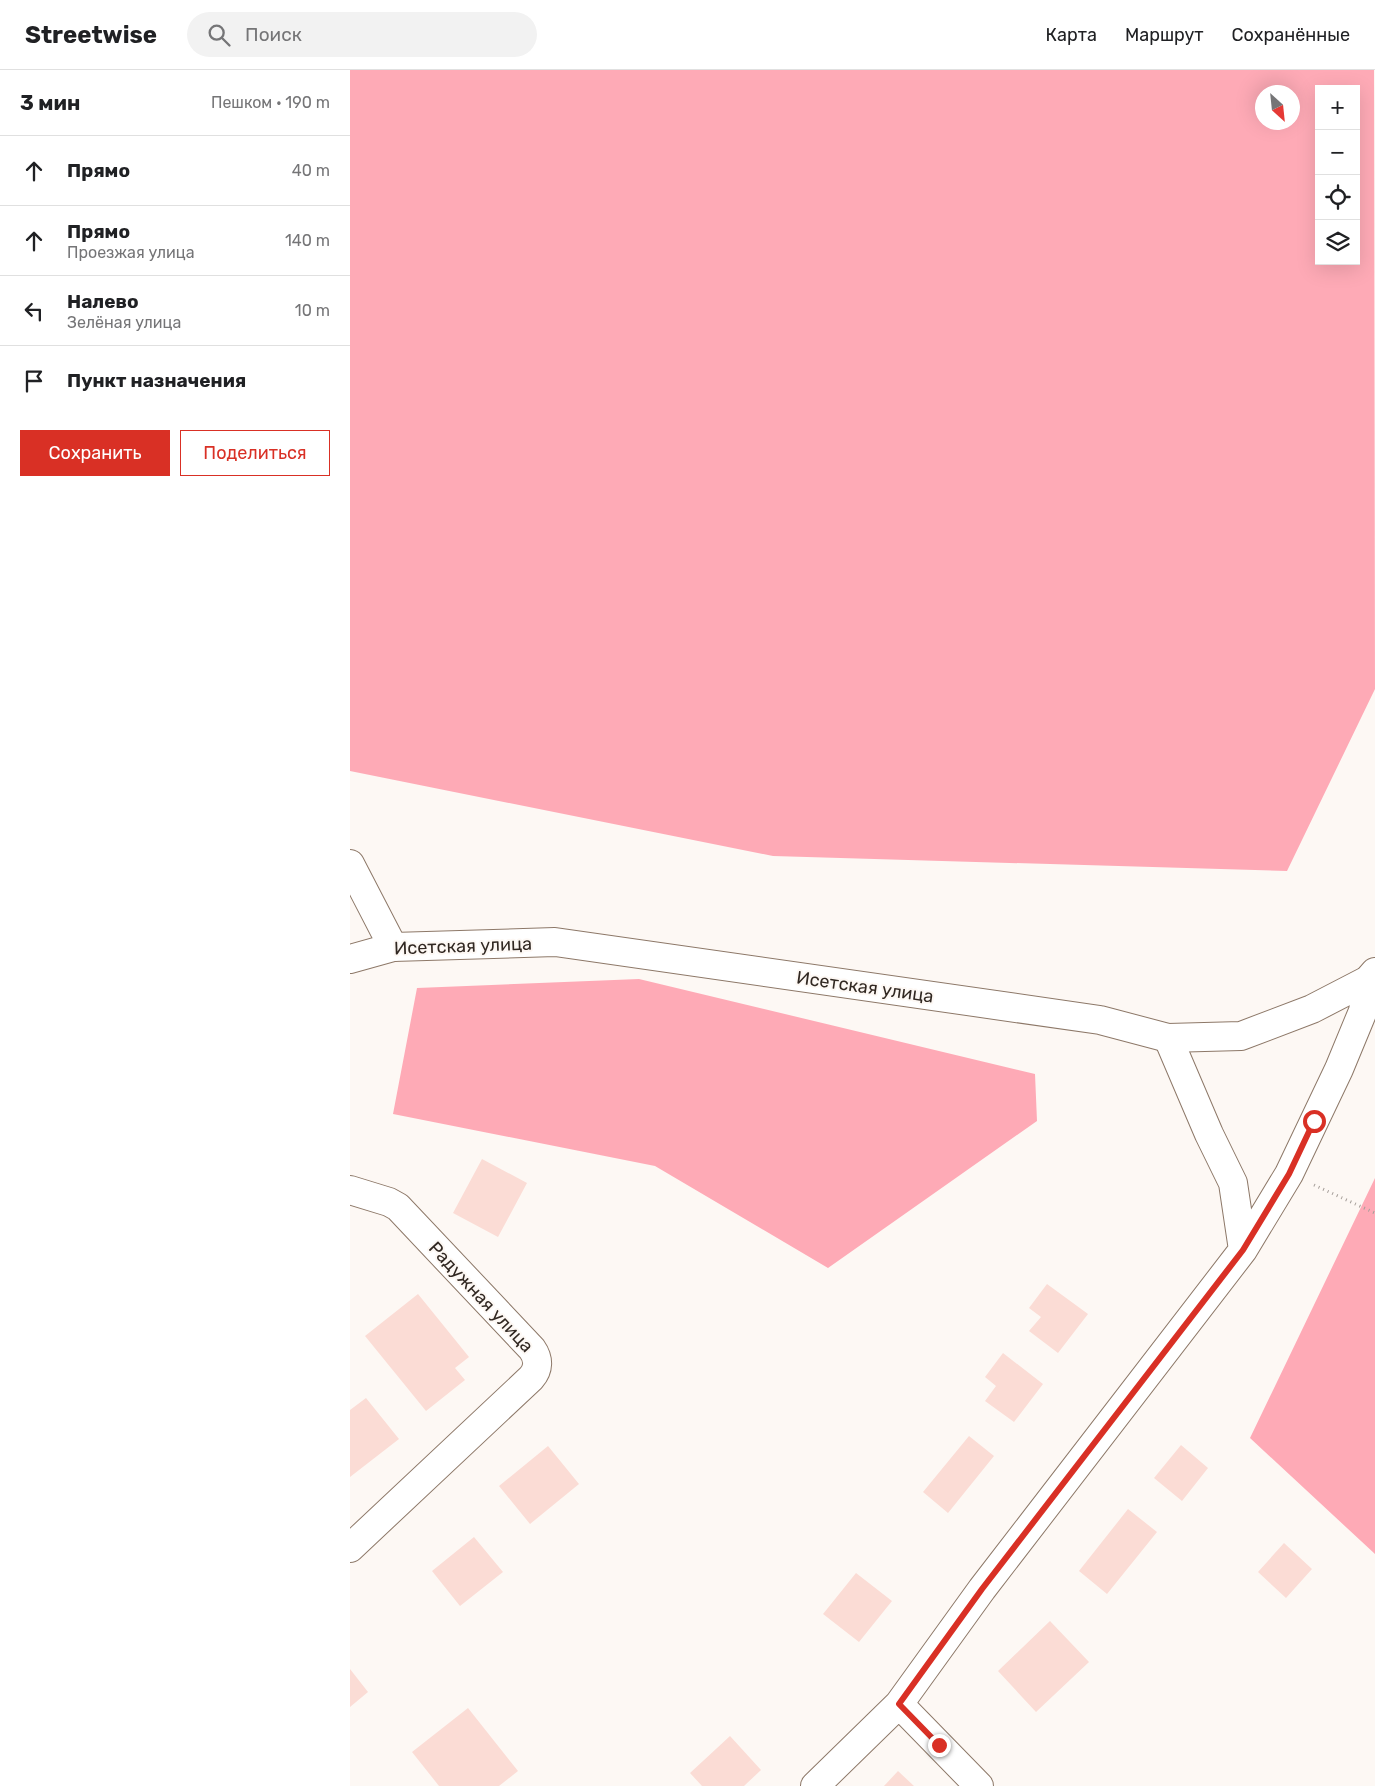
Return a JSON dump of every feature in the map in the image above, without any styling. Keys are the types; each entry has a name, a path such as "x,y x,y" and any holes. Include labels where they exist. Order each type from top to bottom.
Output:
{"street":[{"path":"350,864 393,947"},
{"name":"Исетская улица","path":"350,959 393,947 555,942 1100,1020 1168,1038 1241,1036 1312,1010 1372,976"},
{"path":"815,1786 899,1704 982,1589 1243,1250 1289,1174 1339,1069 1363,1011 1372,976"},
{"path":"1168,1038 1208,1134 1233,1183 1243,1250"},
{"name":"Радужная улица","path":"350,1190 389,1202 398,1207 532,1349 538,1361 535,1373 531,1378 350,1548"},
{"path":"899,1704 979,1786"}],"path":[{"path":"1289,1174 1375,1213"}],"shaded area":[{"path":"350,70 1374,70 1375,689 1287,871 773,856 350,771"},
{"path":"639,979 1035,1074 1037,1121 828,1268 655,1166 393,1114 417,988"},
{"path":"1375,1178 1375,1554 1250,1438"}],"building":[{"path":"482,1159 527,1183 498,1237 453,1213"},
{"path":"1047,1284 1088,1314 1058,1353 1029,1331 1041,1317 1029,1308"},
{"path":"418,1294 469,1357 455,1368 465,1380 426,1411 365,1336"},
{"path":"1003,1353 1043,1384 1014,1422 985,1401 996,1386 985,1377"},
{"path":"366,1398 399,1439 350,1477 350,1410"},
{"path":"969,1436 994,1456 948,1513 923,1492"},
{"path":"1181,1445 1208,1468 1182,1501 1154,1478"},
{"path":"548,1446 579,1484 530,1524 499,1486"},
{"path":"1128,1509 1157,1532 1107,1594 1079,1571"},
{"path":"474,1537 503,1572 460,1606 432,1571"},
{"path":"1284,1543 1312,1569 1286,1598 1258,1572"},
{"path":"856,1573 892,1601 859,1642 823,1614"},
{"path":"1050,1621 1089,1662 1036,1712 998,1671"},
{"path":"350,1669 368,1692 350,1707"},
{"path":"468,1708 518,1771 499,1786 439,1786 412,1752"},
{"path":"730,1736 761,1770 744,1786 702,1786 690,1773"},
{"path":"898,1771 914,1786 884,1786"}],"route":[{"path":"939,1745 899,1704 982,1589 1243,1250 1289,1174 1314,1121"}]}
